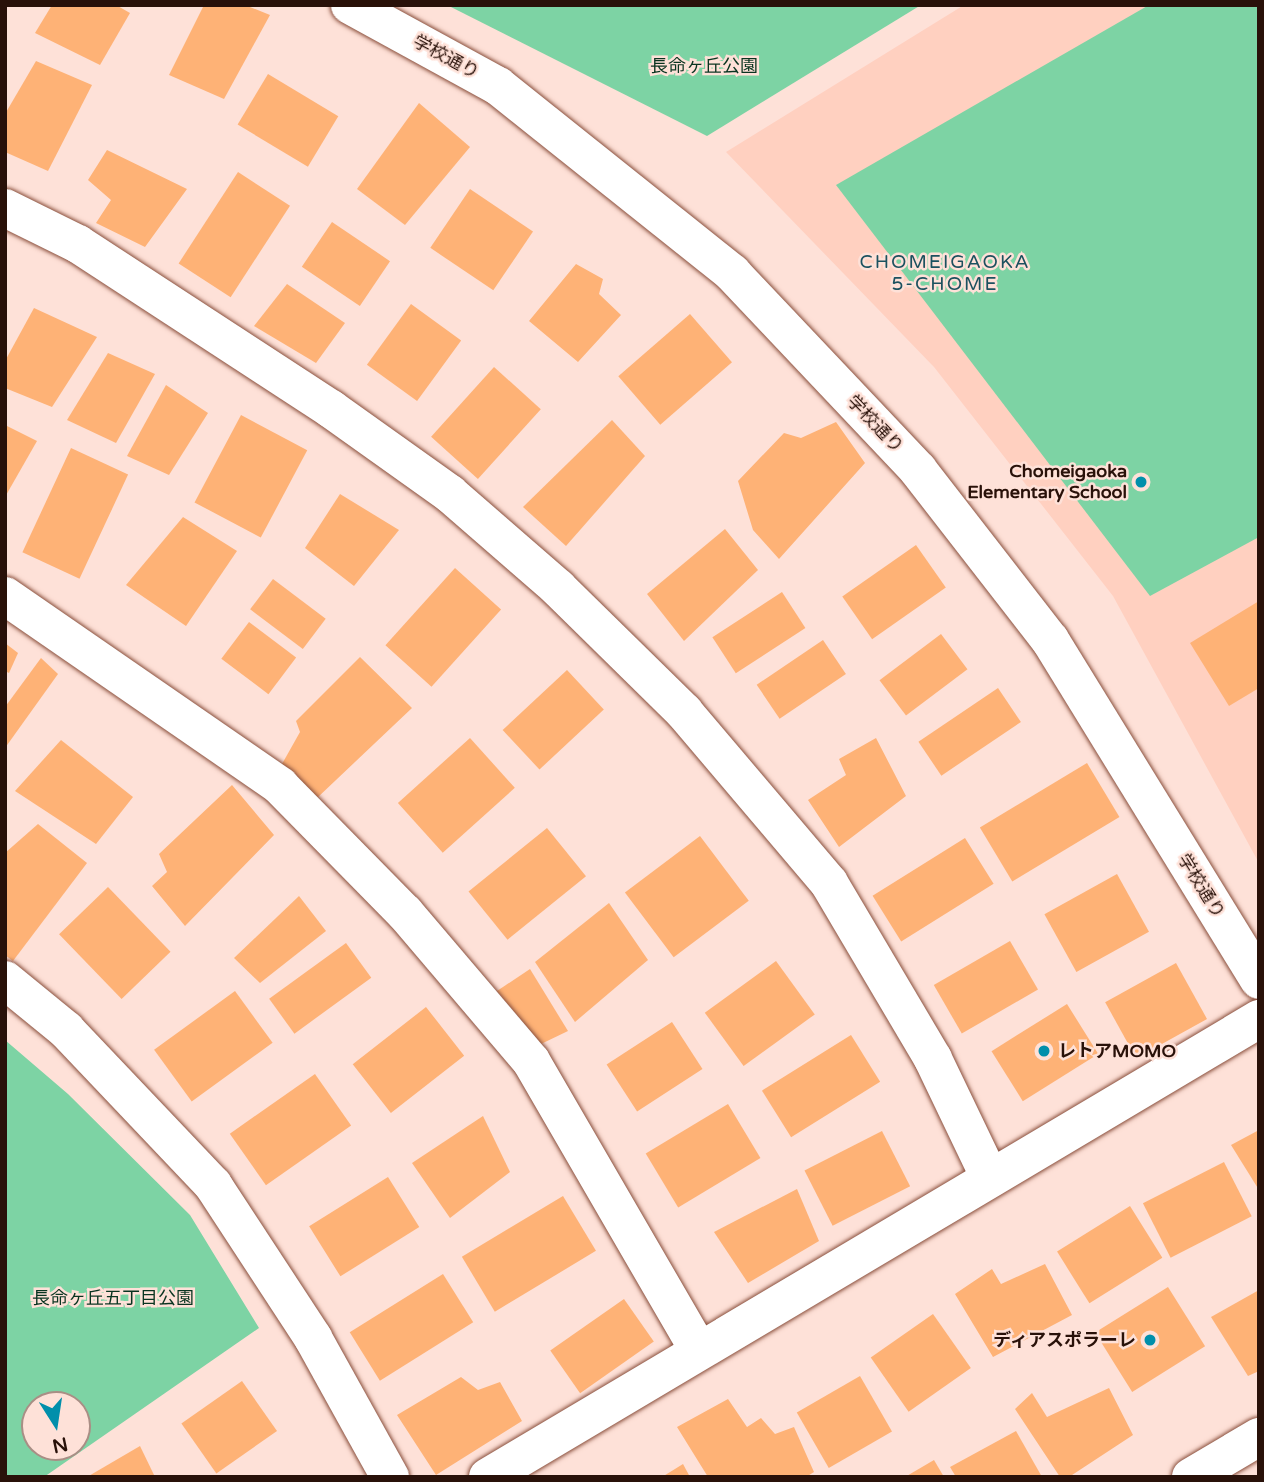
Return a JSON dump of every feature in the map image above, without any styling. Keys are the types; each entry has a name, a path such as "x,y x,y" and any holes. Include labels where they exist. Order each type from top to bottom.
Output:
{"street":[{"name":"学校通り","path":"350,5 498,86 732,274 918,470 1050,640 1259,980"},
{"path":"5,208 78,244 331,409 450,494 568,598 684,712 829,883 933,1059 990,1178"},
{"path":"5,596 280,786 405,913 531,1061 698,1349"},
{"path":"5,980 66,1030 213,1185 313,1338 390,1477"},
{"path":"488,1477 698,1349 1259,1018"},
{"path":"1191,1477 1259,1437"}],"shaded area":[{"name":"Chomeigaoka Elementary School","path":"964,5 1259,5 1259,863 1113,596 934,367 726,152"}],"green space":[{"name":"長命ヶ丘公園","path":"447,5 921,5 707,136"},
{"name":"Chomeigaoka Elementary School","path":"1149,5 1259,5 1259,537 1150,596 836,185"},
{"name":"長命ヶ丘五丁目公園","path":"5,1040 68,1094 190,1215 259,1328 91,1444 91,1391 21,1391 21,1461 67,1461 44,1477 5,1477"}],"building":[{"path":"52,5 116,5 130,13 100,65 35,33"},
{"path":"204,5 245,5 270,15 224,99 169,75"},
{"path":"36,61 92,85 48,171 5,152 5,114"},
{"path":"268,74 338,116 308,167 238,125"},
{"path":"419,103 470,147 405,225 357,189"},
{"path":"107,150 187,189 145,247 96,223 111,200 88,180"},
{"path":"238,172 290,206 231,297 179,263"},
{"path":"470,189 533,231 493,290 430,248"},
{"path":"332,222 390,261 360,306 302,267"},
{"path":"576,264 603,279 599,294 621,315 578,362 529,321"},
{"path":"287,284 345,323 316,363 254,326"},
{"path":"411,304 461,340 417,401 367,365"},
{"path":"34,308 97,337 52,407 5,388 5,361"},
{"path":"690,314 732,362 660,425 618,376"},
{"path":"108,353 155,374 116,443 67,420"},
{"path":"494,367 541,409 478,479 431,437"},
{"path":"166,385 208,413 169,475 127,456"},
{"path":"241,415 307,450 261,538 195,502"},
{"path":"612,420 645,456 566,546 523,507"},
{"path":"836,422 865,463 779,559 753,530 738,481 784,433 801,438"},
{"path":"5,425 37,441 5,497"},
{"path":"71,448 128,475 79,579 22,552"},
{"path":"340,494 399,530 354,586 305,548"},
{"path":"183,517 237,551 186,626 126,585"},
{"path":"725,529 758,570 684,641 647,594"},
{"path":"916,545 946,588 872,639 842,597"},
{"path":"455,568 501,609 431,687 385,645"},
{"path":"273,579 326,619 303,649 250,609"},
{"path":"782,592 805,628 736,673 712,637"},
{"path":"1259,601 1259,688 1229,706 1190,643"},
{"path":"249,622 296,658 268,694 221,659"},
{"path":"941,634 967,669 906,715 880,680"},
{"path":"823,640 846,674 780,719 757,685"},
{"path":"5,643 18,653 9,673 5,671"},
{"path":"360,657 412,708 317,798 282,764 300,732 296,721"},
{"path":"41,658 58,674 5,748 5,707"},
{"path":"567,670 604,709 539,770 503,730"},
{"path":"998,688 1021,722 941,776 918,742"},
{"path":"470,738 515,788 443,853 398,803"},
{"path":"876,738 906,796 839,847 808,800 846,775 839,759"},
{"path":"61,740 133,797 96,844 15,791"},
{"path":"1087,763 1119,817 1012,881 980,827"},
{"path":"232,785 274,835 185,926 152,886 167,872 159,854"},
{"path":"38,824 87,863 13,961 5,955 5,853"},
{"path":"547,828 586,876 508,940 469,892"},
{"path":"700,836 749,901 674,957 625,893"},
{"path":"965,838 994,884 901,942 873,896"},
{"path":"1117,874 1149,932 1076,972 1044,914"},
{"path":"108,887 171,952 122,999 59,934"},
{"path":"299,896 326,931 260,983 234,958"},
{"path":"609,903 648,960 575,1022 535,962"},
{"path":"1010,941 1038,989 962,1033 934,985"},
{"path":"346,943 371,978 294,1034 269,999"},
{"path":"776,961 815,1014 744,1066 705,1013"},
{"path":"1176,963 1207,1019 1136,1058 1105,1002"},
{"path":"530,969 568,1031 541,1044 497,991"},
{"path":"235,991 273,1043 192,1102 154,1050"},
{"name":"レトアMOMO","path":"1067,1004 1098,1054 1023,1101 992,1051"},
{"path":"426,1007 464,1056 391,1113 353,1064"},
{"path":"672,1022 702,1069 637,1111 607,1064"},
{"path":"851,1035 880,1082 791,1137 762,1091"},
{"path":"315,1074 351,1126 266,1185 230,1134"},
{"path":"728,1104 760,1158 678,1207 646,1153"},
{"path":"483,1116 510,1172 450,1218 412,1163"},
{"path":"1259,1130 1259,1190 1231,1145"},
{"path":"882,1131 910,1186 833,1226 804,1170"},
{"path":"1224,1162 1252,1216 1171,1258 1143,1203"},
{"path":"388,1177 419,1227 340,1276 309,1226"},
{"path":"797,1189 819,1241 748,1283 714,1232"},
{"path":"563,1196 596,1251 495,1312 462,1257"},
{"path":"1130,1206 1162,1258 1089,1303 1057,1252"},
{"path":"1045,1264 1072,1315 993,1357 955,1294 992,1269 1001,1284"},
{"path":"443,1274 473,1322 380,1381 350,1332"},
{"name":"ディアスポラーレ","path":"1168,1287 1205,1346 1132,1392 1095,1333"},
{"path":"1259,1290 1259,1371 1248,1376 1211,1317"},
{"path":"624,1299 654,1342 580,1393 550,1351"},
{"path":"933,1314 971,1368 909,1412 871,1358"},
{"path":"860,1376 892,1431 829,1468 797,1412"},
{"path":"461,1377 478,1390 500,1382 522,1421 436,1475 397,1415"},
{"path":"242,1381 277,1431 216,1473 181,1423"},
{"path":"1109,1388 1133,1435 1069,1477 1060,1477 1015,1409 1032,1393 1047,1417"},
{"path":"728,1399 747,1427 761,1418 775,1434 794,1427 814,1472 806,1477 708,1477 677,1427"},
{"path":"1016,1431 1042,1477 956,1477 950,1467"},
{"path":"140,1446 155,1477 87,1477"},
{"path":"934,1460 944,1477 905,1477"},
{"path":"683,1464 690,1477 662,1477"}],"place":[{"name":"Chomeigaoka Elementary School","path":"1141,482"},
{"name":"レトアMOMO","path":"1044,1051"},
{"name":"ディアスポラーレ","path":"1150,1340"}],"district":[{"name":"CHOMEIGAOKA 5-CHOME","path":"945,274"}]}
